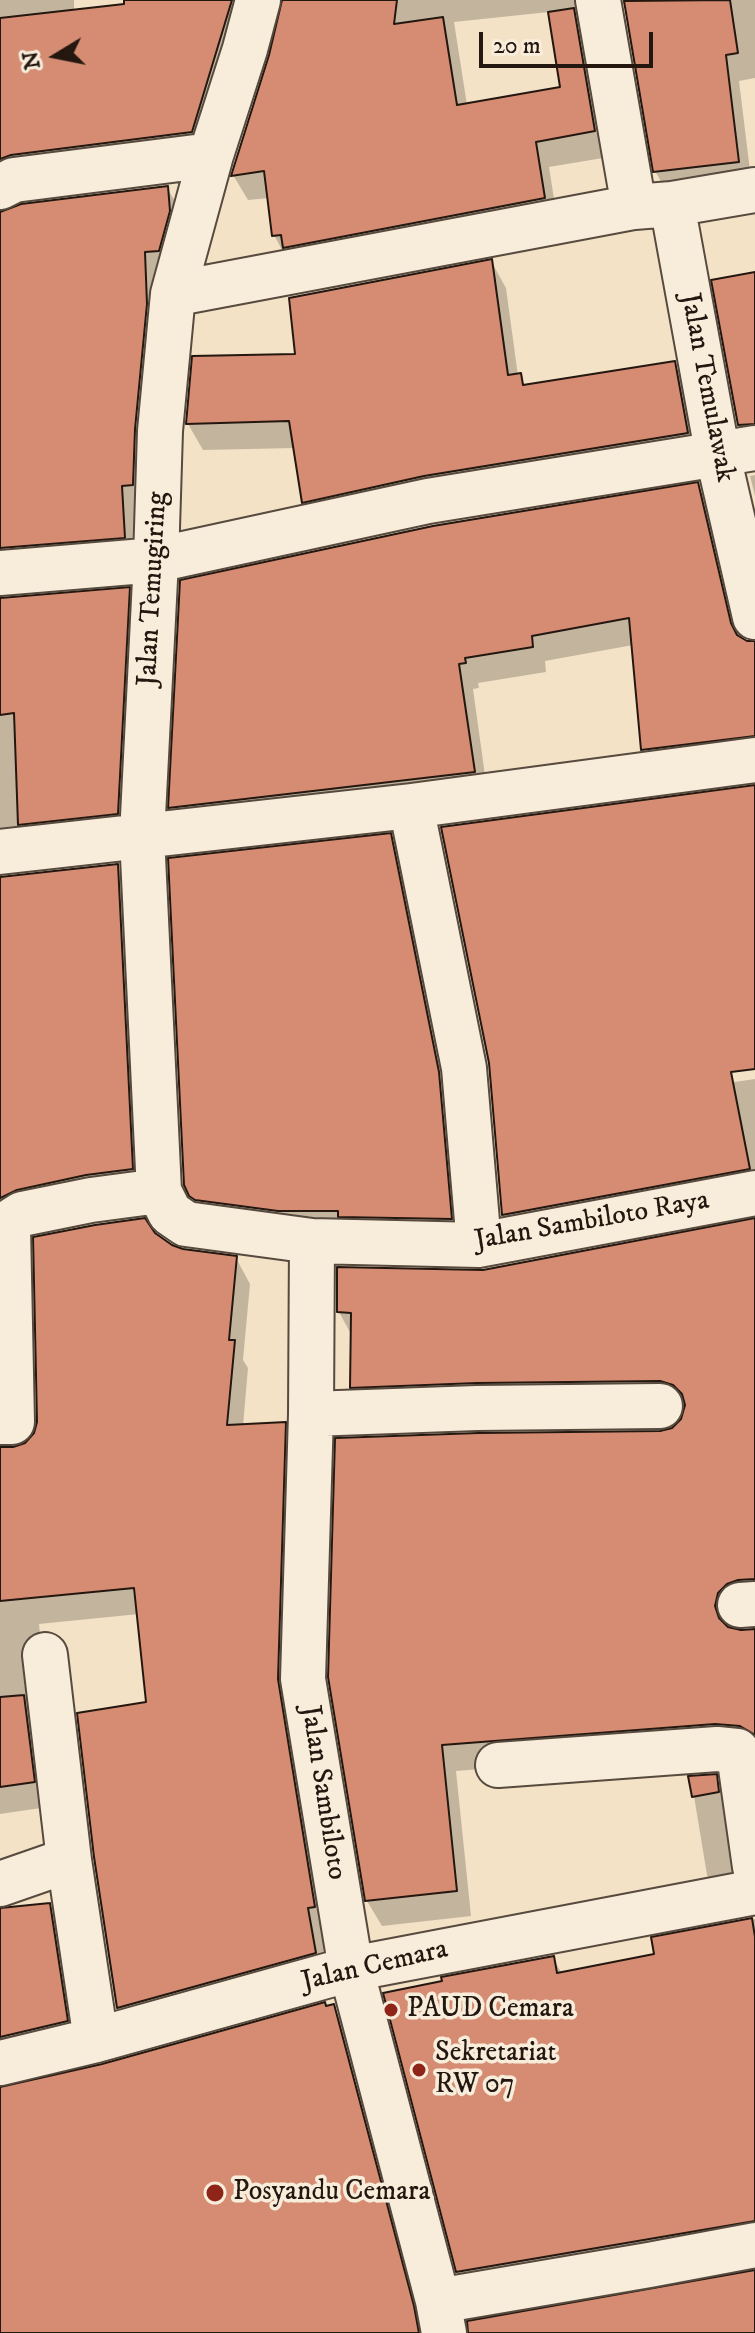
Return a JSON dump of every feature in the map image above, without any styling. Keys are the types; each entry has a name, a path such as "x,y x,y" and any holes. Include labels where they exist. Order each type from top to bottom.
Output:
{"street":[{"name":"Jalan Temugiring","path":"159,1191 142,836 160,431 173,294 258,0"},
{"name":"Jalan Temulawak","path":"598,0 653,206 736,452 755,617"},
{"path":"0,187 14,180 211,155"},
{"path":"173,294 755,190"},
{"path":"0,573 156,560 428,501 736,452"},
{"path":"0,852 411,806 755,760"},
{"path":"411,806 464,1068 479,1245"},
{"path":"0,1422 12,1422 8,1227 11,1221 22,1214 159,1191"},
{"name":"Jalan Sambiloto Raya","path":"159,1191 170,1213 186,1224 312,1241 479,1245 755,1193"},
{"name":"Jalan Sambiloto","path":"312,1241 311,1414 303,1679 351,1969 441,2317"},
{"path":"311,1414 660,1406"},
{"path":"45,1655 69,1860 96,2040"},
{"path":"498,1765 717,1749 737,1751 755,1867"},
{"path":"0,1884 69,1860"},
{"name":"Jalan Cemara","path":"0,2063 96,2040 351,1969 755,1892"},
{"path":"441,2317 649,2265 755,2245"}],"building":[{"path":"124,0 232,0 192,132 11,155 0,159 0,18 124,4"},
{"path":"282,0 397,0 394,24 443,17 457,105 560,87 548,12 574,8 595,131 536,142 545,198 283,248 281,235 272,236 264,171 231,176 269,55"},
{"path":"730,0 738,53 726,55 739,162 653,172 624,1"},
{"path":"168,186 170,211 159,251 145,252 147,304 133,485 122,486 125,538 0,548 0,212 21,204"},
{"path":"492,259 508,375 521,373 523,385 675,361 688,433 424,476 302,503 289,421 186,424 192,356 295,354 289,298"},
{"path":"755,272 755,424 738,425 711,280"},
{"path":"698,482 731,623 737,635 747,641 755,641 755,736 641,750 629,618 532,636 533,647 465,658 466,663 459,664 475,772 168,808 180,580 433,526"},
{"path":"130,587 118,814 18,825 14,713 0,715 0,598"},
{"path":"755,785 755,1069 731,1072 750,1169 502,1215 489,1063 441,827"},
{"path":"391,833 439,1072 452,1219 338,1217 338,1211 278,1211 195,1200 189,1196 184,1185 168,858"},
{"path":"118,864 133,1169 86,1175 17,1190 0,1198 0,877"},
{"path":"145,1218 155,1233 172,1245 237,1256 229,1340 235,1340 227,1425 286,1422 278,1679 315,1907 308,1908 316,1953 117,2008 94,1857 77,1713 146,1702 134,1588 0,1601 0,1447 25,1443 34,1433 37,1422 33,1237"},
{"path":"755,1218 755,1579 727,1584 718,1593 715,1606 719,1618 728,1627 755,1629 755,1735 740,1726 715,1724 442,1745 457,1891 365,1901 328,1677 335,1438 660,1431 672,1428 681,1419 685,1405 682,1394 673,1385 660,1381 350,1388 351,1313 337,1312 337,1267 483,1270"},
{"path":"24,1695 35,1782 0,1787 0,1697"},
{"path":"717,1774 719,1792 692,1797 688,1776"},
{"path":"50,1903 68,2021 0,2037 0,1908"},
{"path":"752,1918 755,1937 755,2221 456,2272 383,1993 442,1981 441,1977 554,1956 557,1973 654,1954 651,1937"},
{"path":"325,2002 326,2006 334,2004 419,2333 0,2333 0,2087 102,2064"},
{"path":"755,2270 755,2333 468,2333 467,2321"}],"place":[{"name":"PAUD Cemara","path":"391,2010"},
{"name":"Sekretariat RW 07","path":"419,2070"},
{"name":"Posyandu Cemara","path":"215,2193"}]}
